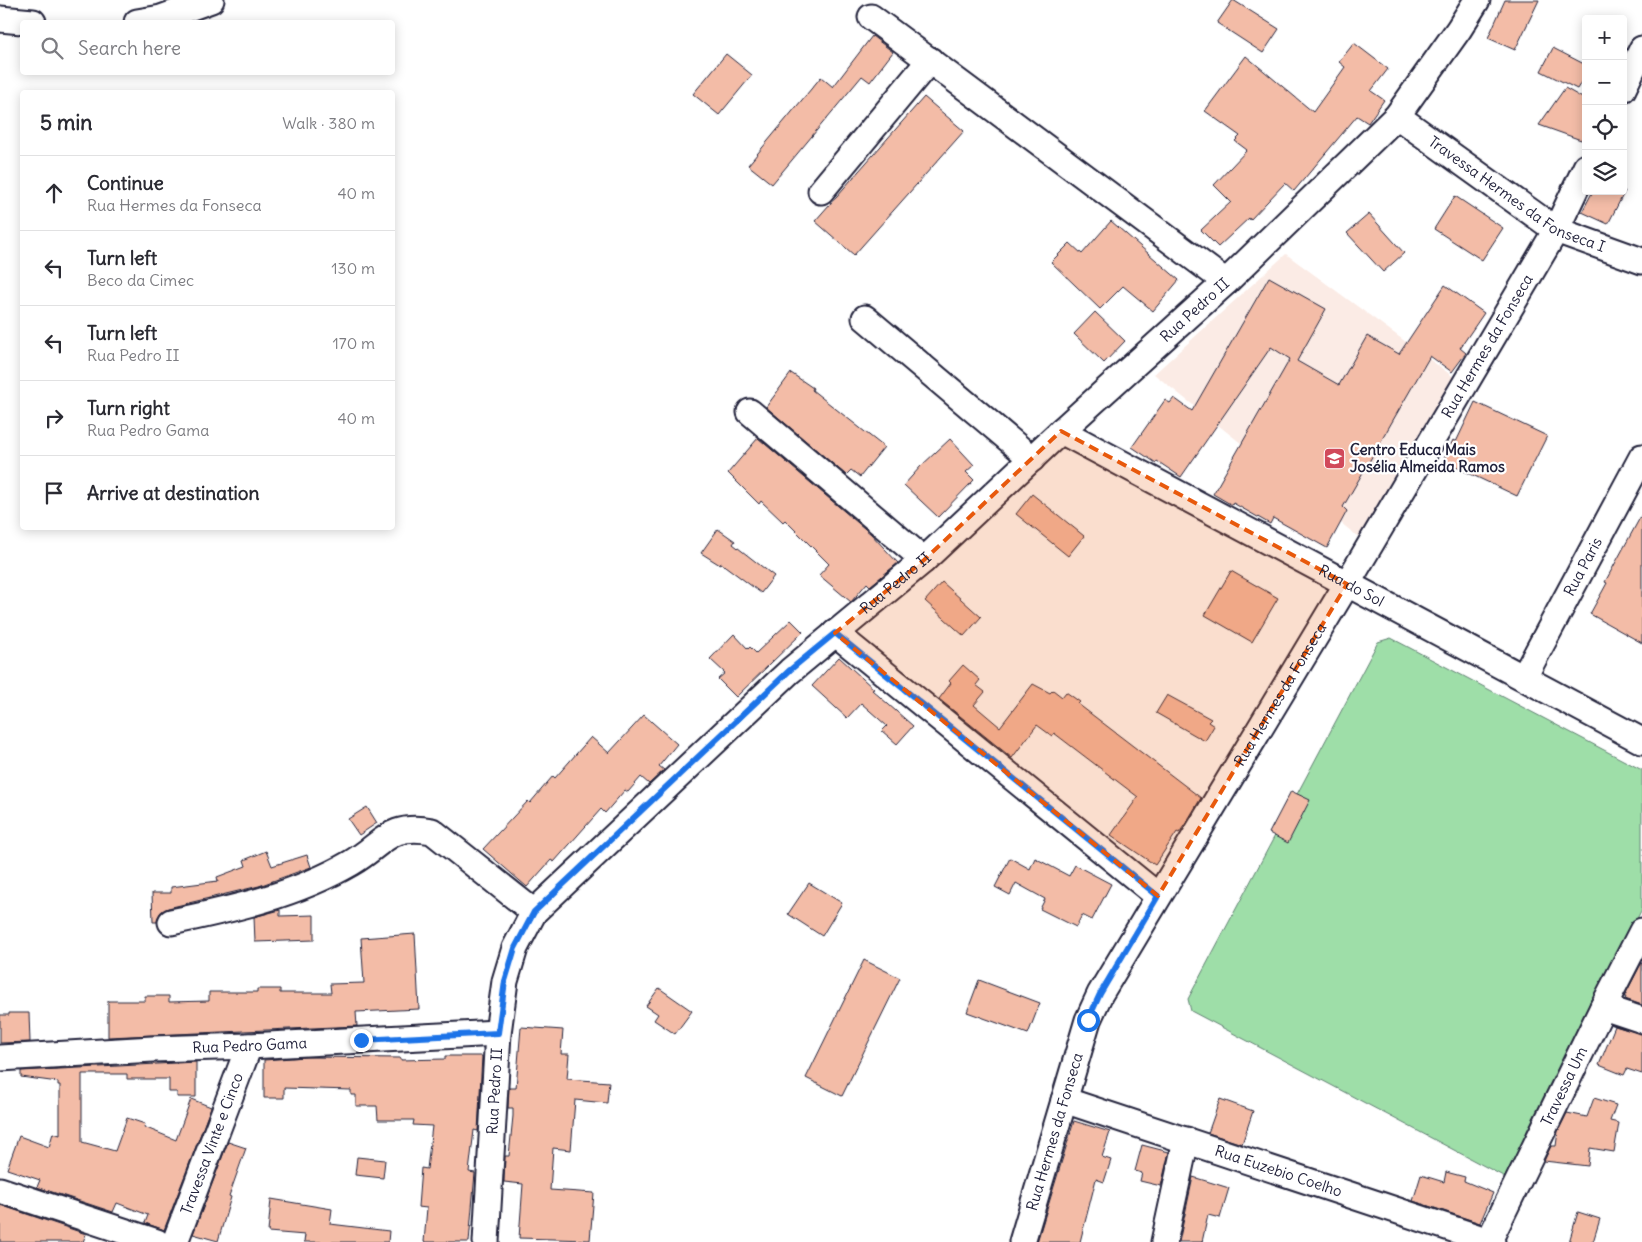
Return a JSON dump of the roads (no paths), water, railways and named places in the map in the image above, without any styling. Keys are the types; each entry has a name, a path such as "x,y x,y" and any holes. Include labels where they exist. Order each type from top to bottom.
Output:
{"street":[{"path":"149,20 161,18 211,0"},
{"name":"Rua Pedro II","path":"486,1242 498,1033 505,981 515,948 534,912 790,670 924,560 1061,431 1226,282 1396,116 1460,29 1478,0"},
{"path":"871,17 1226,282"},
{"path":"0,19 20,21"},
{"path":"1627,81 1642,49"},
{"path":"820,191 930,60"},
{"name":"Travessa Hermes da Fonseca I","path":"1396,116 1556,230 1642,261"},
{"name":"Rua Hermes da Fonseca","path":"1022,1242 1088,1020 1100,994 1347,584 1556,230 1582,175"},
{"path":"865,318 1032,458"},
{"path":"750,412 924,560"},
{"name":"Rua do Sol","path":"1061,431 1642,741"},
{"name":"Rua Paris","path":"1524,677 1642,457"},
{"path":"835,633 1158,896"},
{"path":"171,922 229,910 276,897 353,862 390,834 404,829 418,828 432,831 534,912"},
{"name":"Travessa Um","path":"1491,1242 1603,1006 1642,931"},
{"path":"1603,1006 1642,1020"},
{"name":"Rua Pedro Gama","path":"0,1058 498,1033"},
{"name":"Travessa Vinte e Cinco","path":"175,1242 249,1046"},
{"name":"Rua Euzebio Coelho","path":"1064,1100 1491,1242"},
{"path":"1164,1242 1186,1140"},
{"path":"0,1190 157,1242"}],"place":[{"name":"Centro Educa Mais Josélia Almeida Ramos","path":"1334,459"}]}
